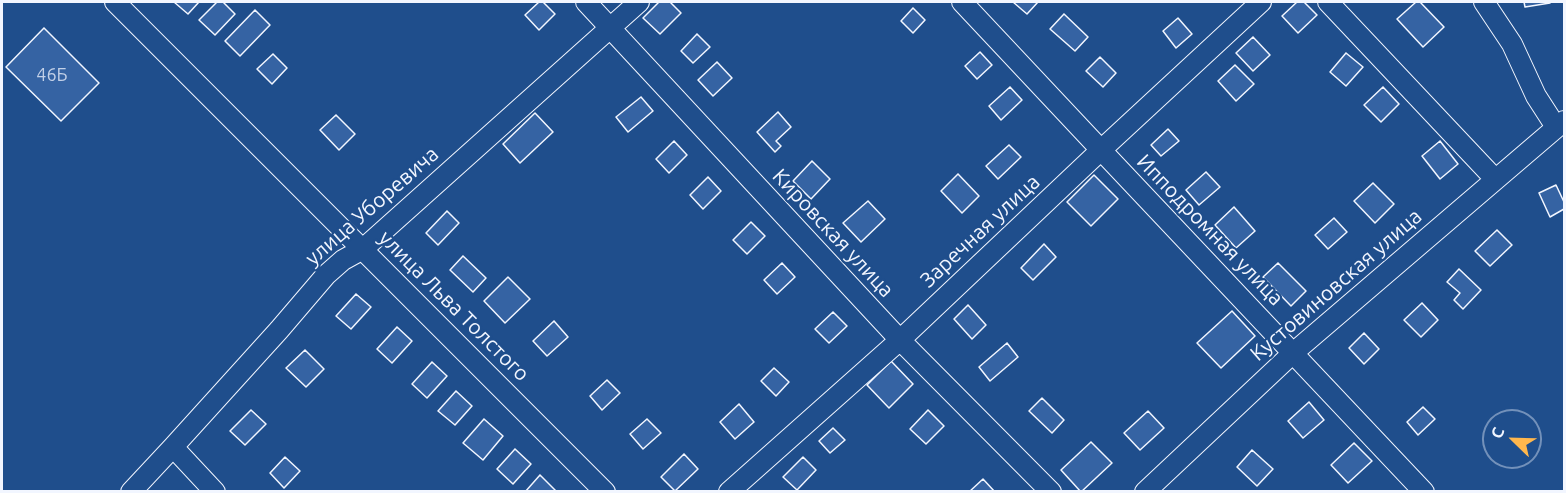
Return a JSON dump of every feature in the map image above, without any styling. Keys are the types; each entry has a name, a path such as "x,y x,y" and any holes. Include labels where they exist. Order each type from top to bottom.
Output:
{"street":[{"name":"улица Льва Толстого","path":"116,2 605,492"},
{"name":"Кировская улица","path":"586,2 900,340 1051,492"},
{"name":"улица Уборевича","path":"131,492 279,330 326,275 342,260 363,249 639,2"},
{"name":"Ипподромная улица","path":"962,2 1424,492"},
{"name":"Заречная улица","path":"729,492 900,340 1261,2"},
{"path":"1328,2 1495,179"},
{"path":"1484,2 1512,44 1536,96 1560,124"},
{"name":"Кустовиновская улица","path":"1145,492 1293,353 1560,124"},
{"path":"173,447 215,492"}],"building":[{"path":"174,2 199,2 188,14"},
{"path":"217,2 223,2 235,14 215,35 199,20"},
{"path":"539,2 543,2 555,14 539,30 525,15"},
{"path":"659,2 670,2 681,13 660,34 643,18"},
{"path":"1013,2 1038,2 1027,14"},
{"path":"1297,2 1304,2 1317,15 1298,33 1282,16"},
{"path":"1416,2 1420,2 1444,27 1423,47 1397,19"},
{"path":"1524,2 1549,2 1550,3 1525,7"},
{"path":"913,8 925,20 913,33 901,21"},
{"path":"255,10 270,25 240,56 225,41"},
{"path":"1064,14 1088,37 1075,51 1050,29"},
{"path":"1178,18 1192,34 1176,48 1163,31"},
{"path":"44,28 99,83 61,121 6,67"},
{"path":"697,34 710,47 693,63 681,51"},
{"path":"1253,37 1270,55 1253,71 1236,53"},
{"path":"980,52 992,65 977,79 965,66"},
{"path":"1346,53 1363,67 1346,86 1330,72"},
{"path":"273,54 287,68 272,84 257,69"},
{"path":"1100,57 1116,73 1103,87 1086,71"},
{"path":"717,62 732,78 713,96 698,80"},
{"path":"1235,65 1254,84 1236,101 1218,81"},
{"path":"1010,87 1022,100 1001,120 989,106"},
{"path":"1383,87 1399,104 1381,122 1364,105"},
{"path":"641,97 653,111 628,132 616,117"},
{"path":"778,112 791,127 776,141 781,146 775,152 757,132"},
{"path":"535,113 553,132 520,163 503,144"},
{"path":"336,115 355,134 339,150 320,130"},
{"path":"1168,129 1179,141 1161,156 1151,145"},
{"path":"674,141 687,155 669,173 656,159"},
{"path":"1440,141 1458,164 1440,179 1422,156"},
{"path":"1009,145 1021,157 998,179 986,166"},
{"path":"812,161 830,179 811,199 793,181"},
{"path":"1206,172 1220,187 1199,205 1186,190"},
{"path":"958,174 979,196 962,213 941,191"},
{"path":"1094,175 1118,199 1091,226 1067,202"},
{"path":"708,177 721,191 703,209 690,195"},
{"path":"1373,183 1394,204 1375,223 1354,201"},
{"path":"1556,185 1564,202 1564,209 1550,217 1539,193"},
{"path":"868,201 885,219 861,242 843,223"},
{"path":"1234,207 1255,231 1236,248 1215,225"},
{"path":"447,211 459,223 438,245 426,233"},
{"path":"1334,218 1347,232 1328,249 1315,235"},
{"path":"751,222 765,236 747,254 733,240"},
{"path":"1497,230 1512,245 1490,266 1475,251"},
{"path":"1044,244 1056,257 1033,280 1021,268"},
{"path":"463,256 486,278 473,292 450,270"},
{"path":"782,263 795,277 777,294 764,280"},
{"path":"1278,263 1306,291 1291,306 1263,277"},
{"path":"1459,269 1481,290 1463,309 1454,300 1460,293 1447,282"},
{"path":"508,277 530,299 505,323 484,301"},
{"path":"356,294 371,307 351,329 336,316"},
{"path":"1422,303 1438,320 1421,337 1404,320"},
{"path":"968,305 986,325 972,339 954,319"},
{"path":"1232,311 1255,336 1221,368 1197,343"},
{"path":"833,312 847,326 829,343 815,329"},
{"path":"554,321 568,337 547,356 533,341"},
{"path":"397,327 412,341 392,363 377,349"},
{"path":"1364,333 1379,349 1364,364 1349,348"},
{"path":"1007,343 1018,357 990,381 979,367"},
{"path":"305,350 324,369 306,387 286,368"},
{"path":"891,361 913,384 889,408 867,385"},
{"path":"432,362 447,376 427,398 412,384"},
{"path":"774,368 789,382 776,396 761,381"},
{"path":"607,380 620,393 602,410 590,396"},
{"path":"456,391 472,406 455,425 438,411"},
{"path":"1042,398 1064,420 1052,433 1029,411"},
{"path":"1309,402 1324,420 1303,438 1288,421"},
{"path":"739,404 754,422 735,439 720,422"},
{"path":"1423,407 1435,419 1418,435 1407,422"},
{"path":"251,410 266,424 245,445 230,431"},
{"path":"928,410 944,426 926,444 910,429"},
{"path":"1148,411 1164,428 1140,450 1124,433"},
{"path":"484,419 503,436 483,460 463,443"},
{"path":"647,419 661,433 643,449 630,434"},
{"path":"833,428 845,440 830,453 819,441"},
{"path":"1091,442 1112,463 1081,492 1061,470"},
{"path":"1354,443 1372,461 1348,483 1331,465"},
{"path":"515,449 531,464 513,484 497,469"},
{"path":"1252,450 1273,469 1257,486 1237,467"},
{"path":"684,454 698,469 675,491 661,477"},
{"path":"285,457 300,471 284,488 270,473"},
{"path":"803,457 816,470 797,490 783,477"},
{"path":"540,475 557,492 525,492"},
{"path":"983,479 995,492 969,492"}]}
